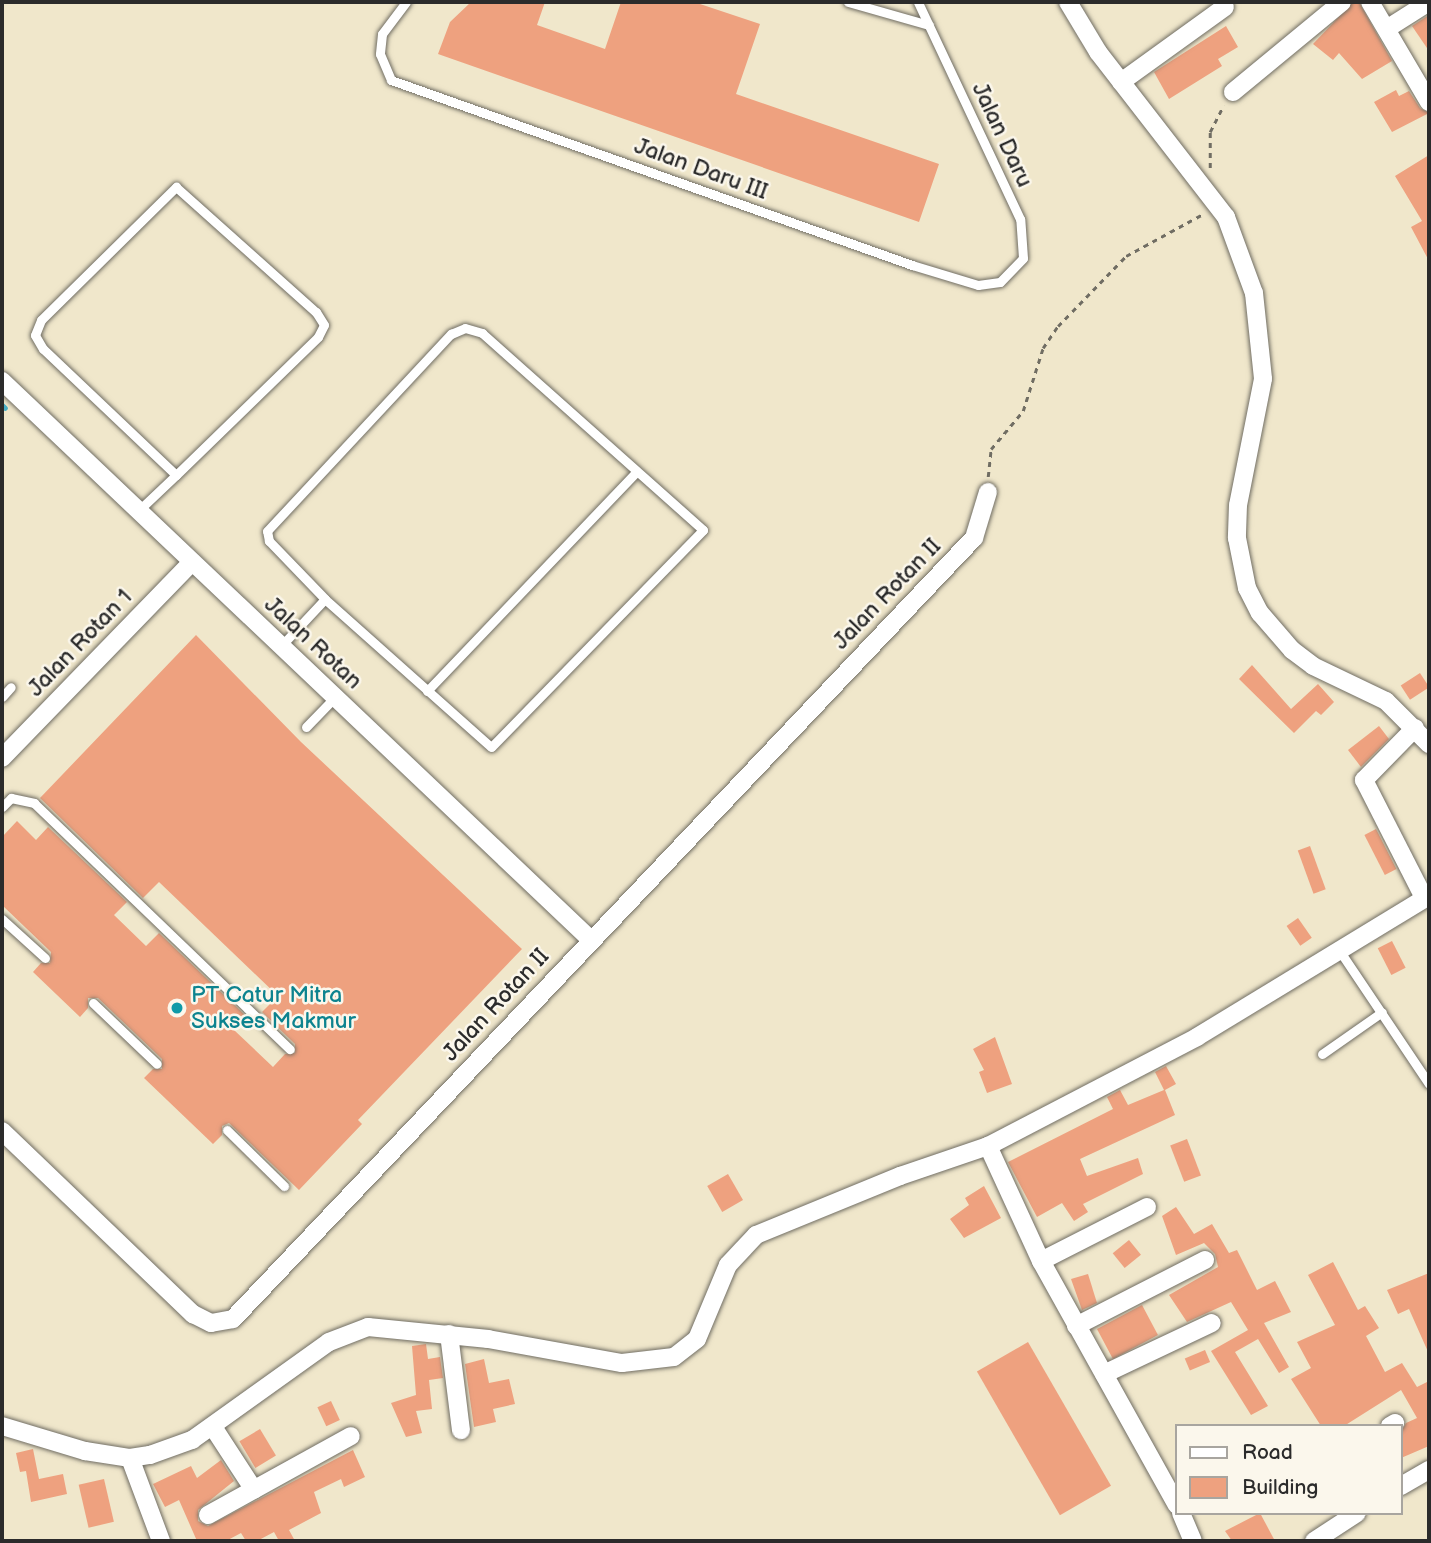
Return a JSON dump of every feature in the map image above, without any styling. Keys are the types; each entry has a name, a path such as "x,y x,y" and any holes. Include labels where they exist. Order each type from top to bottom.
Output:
{"street":[{"path":"1068,2 1121,82 1224,214 1254,293 1263,355 1261,400 1238,505 1238,551 1247,588 1260,613 1292,650 1313,666 1386,701 1429,744"},
{"path":"1233,92 1342,2"},
{"path":"1370,2 1388,28 1429,102"},
{"path":"1388,28 1429,2"},
{"path":"1121,82 1225,7"},
{"name":"Jalan Rotan","path":"2,382 591,940"},
{"name":"Jalan Rotan II","path":"2,1131 193,1314 211,1323 233,1319 974,538 988,492"},
{"name":"Jalan Rotan 1","path":"2,758 192,562"},
{"path":"2,1426 85,1451 130,1458 170,1449 213,1427 349,1332 382,1326 449,1334 622,1363 674,1357 697,1339 732,1259 756,1235 888,1181 988,1146 1197,1037 1427,897 1364,780 1415,728"},
{"path":"988,1146 1041,1261 1176,1503"},
{"path":"1041,1261 1147,1207"},
{"path":"1076,1326 1205,1261"},
{"path":"1104,1374 1212,1323"},
{"path":"449,1334 461,1430"},
{"path":"213,1427 254,1490"},
{"path":"208,1515 351,1436"},
{"path":"130,1458 161,1541"},
{"path":"1403,1485 1429,1470"},
{"path":"1182,1515 1193,1541"},
{"path":"1314,1541 1332,1520 1350,1515"}],"lane":[{"name":"Jalan Daru III","path":"406,2 382,34 380,54 391,80 912,265 978,285 1000,282"},
{"path":"848,2 929,25"},
{"name":"Jalan Daru","path":"918,2 1020,219 1023,258 1000,282"},
{"path":"138,511 176,475 318,337 324,325 306,303 176,187 41,320 35,335 43,349 176,475"},
{"path":"464,328 482,332 704,530 491,747 325,599 269,541 267,531 451,334 464,328"},
{"path":"427,691 636,472"},
{"path":"281,646 325,599"},
{"path":"2,697 11,687"},
{"path":"306,727 335,697"},
{"path":"2,807 11,798 34,803 290,1049"},
{"path":"2,919 45,958"},
{"path":"1339,950 1429,1084"},
{"path":"93,1003 157,1064"},
{"path":"1322,1054 1382,1012"},
{"path":"227,1130 284,1186"}],"path":[{"path":"1212,196 1210,132 1233,92"},
{"path":"988,492 990,449 1023,411 1043,348 1058,326 1126,256 1191,219 1208,212 1224,214"}],"building":[{"path":"471,2 545,2 537,25 605,49 621,2 694,2 760,24 736,94 939,164 919,222 438,54 450,22"},
{"path":"1353,2 1359,2 1392,61 1362,79 1339,53 1333,60 1313,44"},
{"path":"1429,15 1429,51 1412,26"},
{"path":"1226,26 1238,47 1218,59 1222,66 1169,99 1154,72"},
{"path":"1396,90 1399,96 1409,91 1420,108 1429,113 1392,132 1374,102"},
{"path":"1429,155 1429,261 1411,227 1422,221 1395,176"},
{"path":"196,635 301,742 522,949 358,1120 362,1124 299,1190 229,1123 222,1126 222,1135 213,1144 144,1078 153,1069 162,1069 162,1059 98,998 88,998 88,1008 80,1017 33,972 41,963 50,963 51,952 2,905 2,837 17,821 36,840 48,827 127,902 114,915 146,946 159,933 247,1017 234,1030 273,1067 285,1054 295,1053 295,1044 262,1012 278,996 159,882 143,898 40,798"},
{"path":"1252,665 1291,709 1318,684 1334,702 1321,715 1316,711 1294,733 1239,679"},
{"path":"1420,673 1429,687 1410,700 1401,686"},
{"path":"1379,726 1389,739 1361,767 1348,750"},
{"path":"1376,829 1396,869 1385,875 1364,835"},
{"path":"1310,846 1326,889 1314,894 1298,850"},
{"path":"1298,918 1312,938 1300,946 1287,926"},
{"path":"1392,941 1406,968 1391,975 1378,948"},
{"path":"995,1037 1012,1084 987,1093 979,1072 984,1070 973,1049"},
{"path":"1166,1066 1176,1084 1165,1090 1175,1115 1080,1159 1087,1176 1138,1158 1143,1174 1083,1204 1088,1212 1074,1221 1062,1203 1037,1217 1008,1162 1113,1109 1107,1097 1120,1090 1128,1105 1164,1090 1155,1072"},
{"path":"1187,1139 1201,1175 1184,1182 1170,1145"},
{"path":"728,1174 743,1200 722,1212 707,1186"},
{"path":"984,1186 1001,1218 964,1238 950,1219 969,1205 965,1198"},
{"path":"1176,1207 1194,1234 1212,1224 1229,1253 1237,1250 1257,1290 1275,1281 1291,1312 1264,1323 1289,1367 1279,1373 1258,1339 1235,1352 1268,1406 1251,1415 1211,1351 1248,1330 1231,1302 1187,1322 1169,1295 1218,1267 1215,1254 1204,1243 1176,1255 1162,1216"},
{"path":"1129,1240 1141,1255 1125,1268 1113,1253"},
{"path":"1333,1262 1358,1310 1365,1306 1379,1328 1366,1336 1385,1372 1402,1363 1417,1387 1429,1381 1429,1446 1403,1457 1403,1428 1406,1423 1417,1418 1401,1390 1347,1424 1320,1424 1291,1379 1311,1368 1297,1342 1335,1325 1308,1275"},
{"path":"1429,1273 1429,1354 1409,1309 1398,1314 1387,1290"},
{"path":"1088,1274 1097,1303 1082,1310 1071,1279"},
{"path":"1142,1305 1158,1335 1113,1359 1097,1329"},
{"path":"1028,1342 1111,1486 1060,1515 977,1372"},
{"path":"426,1344 428,1359 440,1357 443,1378 429,1380 432,1409 416,1411 422,1433 406,1437 391,1403 416,1395 412,1346"},
{"path":"1205,1350 1210,1362 1190,1371 1185,1359"},
{"path":"484,1359 489,1383 509,1379 515,1404 493,1409 496,1422 474,1427 465,1364"},
{"path":"331,1401 340,1420 326,1426 317,1407"},
{"path":"260,1429 276,1456 255,1468 239,1441"},
{"path":"33,1449 39,1479 63,1474 67,1494 31,1502 26,1471 20,1472 16,1453"},
{"path":"353,1450 365,1477 344,1487 341,1479 314,1492 321,1513 289,1530 295,1541 279,1541 274,1532 257,1541 246,1541 241,1533 226,1541 197,1541 179,1500 165,1507 153,1484 191,1466 197,1478 221,1460 234,1481 198,1510 198,1521 208,1526"},
{"path":"104,1479 114,1522 89,1528 79,1485"},
{"path":"1261,1515 1275,1541 1232,1541 1225,1531"}],"waterway":[{"path":"2,405 5,408"}],"place":[{"name":"PT Catur Mitra Sukses Makmur","path":"177,1008"}]}
